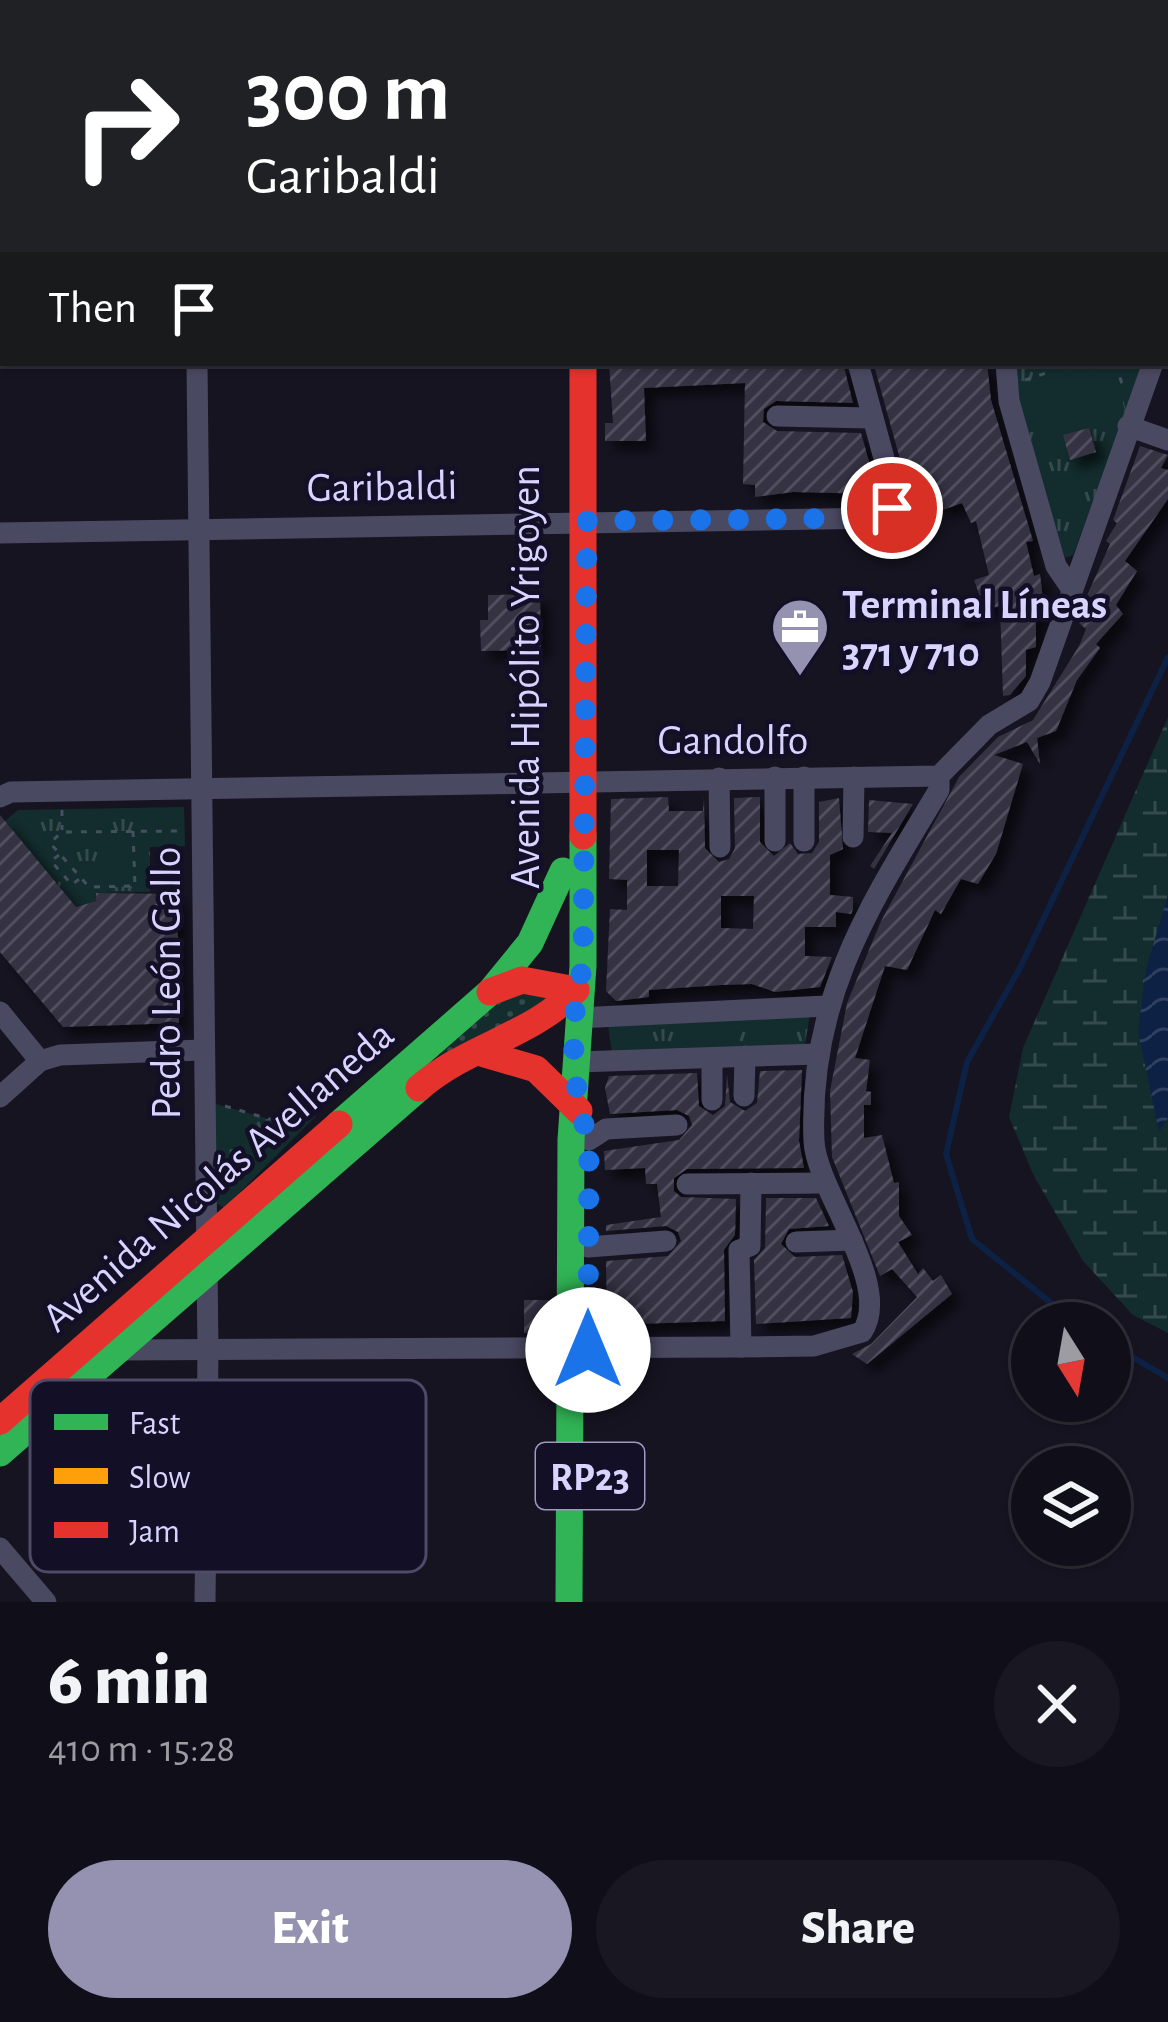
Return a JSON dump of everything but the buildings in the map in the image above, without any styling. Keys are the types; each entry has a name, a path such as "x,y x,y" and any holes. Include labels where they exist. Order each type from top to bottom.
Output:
{"main road":[{"name":"Avenida Hipólito Yrigoyen","path":"566,366 578,520"},
{"name":"Avenida Hipólito Yrigoyen","path":"583,366 575,782 583,966 576,1004 579,1111 571,1140 590,1602"},
{"name":"Avenida Hipólito Yrigoyen","path":"575,782 563,871 566,966 576,1004"},
{"name":"Avenida Nicolás Avellaneda","path":"72,1380 206,1238 490,992 530,943 563,871"},
{"path":"490,992 533,980 576,1004"},
{"name":"Avenida Nicolás Avellaneda","path":"56,1380 207,1273 432,1077 472,1051 528,1033 576,1004"},
{"path":"472,1051 535,1065 556,1081 579,1111"},
{"name":"Avenida Hipólito Yrigoyen","path":"569,1602 588,1247 589,1140 579,1111"},
{"name":"Avenida Nicolás Avellaneda","path":"0,1421 30,1399"},
{"name":"Avenida Nicolás Avellaneda","path":"0,1453 30,1422"}],"street":[{"name":"Pedro León Gallo","path":"196,366 202,527 208,1380"},
{"path":"777,416 870,418 859,366"},
{"path":"110,1341 208,1352 579,1350 814,1346 862,1332 869,1312 852,1240 815,1150 818,1054 827,1006 865,914 938,790 939,776 989,725 1029,701 1152,366"},
{"path":"1006,374 1056,566 1071,588"},
{"name":"Garibaldi","path":"0,532 881,518 892,508 894,495 870,418"},
{"path":"1128,427 1168,440"},
{"name":"Gandolfo","path":"0,797 11,792 939,776"},
{"path":"804,777 804,841"},
{"path":"853,837 854,777"},
{"path":"719,778 720,847"},
{"path":"775,778 775,841"},
{"path":"576,1004 827,1006"},
{"path":"0,1012 40,1061"},
{"path":"0,1096 40,1061 60,1054 203,1049"},
{"path":"578,1062 818,1054"},
{"path":"744,1096 745,1057"},
{"path":"712,1058 712,1100"},
{"path":"589,1140 606,1129 676,1125"},
{"path":"687,1184 825,1183"},
{"path":"741,1347 739,1250 750,1246 752,1184"},
{"path":"796,1243 852,1240"},
{"path":"588,1247 665,1241"},
{"path":"0,1548 46,1602"},
{"name":"Pedro León Gallo","path":"205,1572 205,1602"}],"path":[{"path":"1006,374 1042,376 1047,366"},
{"path":"133,831 135,886 89,887 50,843 62,832 203,830"},
{"path":"60,854 51,861 72,885 80,878"},
{"path":"204,1101 269,1119 316,1116 340,1121"}],"green space":[{"path":"1016,366 1145,366 1073,555 1065,558 1016,398"},
{"path":"1112,366 1125,410 1042,434 1028,386"},
{"path":"1168,717 1168,1333 1133,1315 1131,1302 1121,1302 1083,1261 1033,1174 1009,1117 1023,1048"},
{"path":"184,807 185,846 150,847 150,892 97,893 96,901 76,907 5,821 18,810"},
{"path":"134,845 135,886 109,887 109,846"},
{"path":"520,991 559,996 432,1062 490,1008"},
{"path":"810,1014 805,1044 612,1053 608,1026"},
{"path":"739,1022 739,1042 685,1044 685,1024"},
{"path":"216,1104 269,1119 316,1116 224,1208 215,1202"}],"water":[{"path":"1168,895 1168,1118 1159,1132 1138,1032 1146,969"}],"waterway":[{"path":"1050,1302 972,1239 946,1154 967,1062 1021,966 1168,657"},
{"path":"1131,1356 1168,1378"}],"traffic: fast":[{"path":"569,1602 571,1140 583,966 583,836"},
{"path":"339,1124 490,992 530,943 563,871"},
{"path":"84,1380 419,1088"},
{"path":"0,1453 30,1427"}],"traffic: jam":[{"path":"583,366 583,836"},
{"path":"419,1088 458,1061 540,1019 576,990 522,980 490,992"},
{"path":"478,1052 536,1069 579,1111"},
{"path":"47,1380 339,1124"},
{"path":"0,1421 30,1395"}],"place":[{"name":"Terminal Líneas 371 y 710","path":"800,678"}],"route":[{"path":"588,1350 589,1140 579,1111 576,990 583,966 587,521 881,518 892,508"}]}
